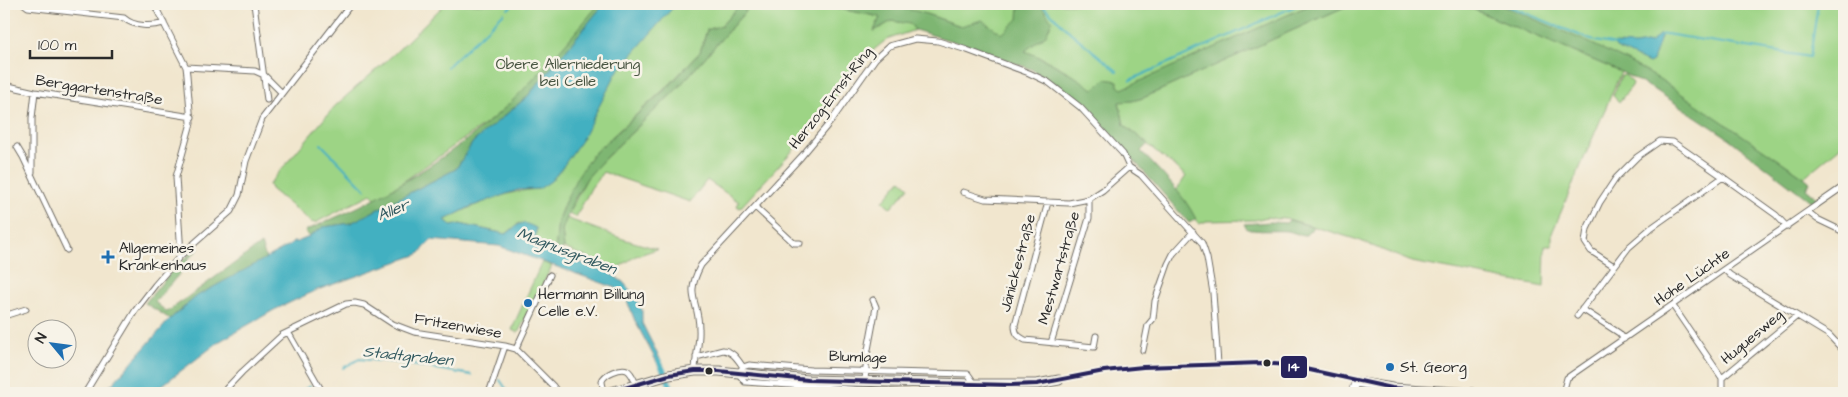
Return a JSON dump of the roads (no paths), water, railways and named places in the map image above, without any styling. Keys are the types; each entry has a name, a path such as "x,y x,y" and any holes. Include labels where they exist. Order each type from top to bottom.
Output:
{"main road":[{"name":"Blumlage","path":"606,393 666,376 695,371 740,370 786,381 870,385 975,384 1011,389 1059,380"},
{"path":"1356,382 1392,388 1472,393"}],"street":[{"path":"154,4 186,67 192,117 176,178 181,255"},
{"path":"254,4 267,100"},
{"path":"85,393 135,311 167,270 181,255 231,211 239,195 246,161 262,119 351,4"},
{"path":"26,5 124,18 129,23 155,26 164,23"},
{"name":"Herzog-Ernst-Ring","path":"695,371 700,328 692,290 695,277 701,265 801,157 832,120 875,59 889,46 921,38 967,50 1030,73 1066,94 1093,121 1123,154 1129,167 1142,175 1202,243 1207,258 1213,293 1218,364"},
{"path":"186,67 255,71 264,75 282,93"},
{"name":"Berggartenstraße","path":"4,85 35,92 192,117"},
{"path":"32,175 32,118 35,92"},
{"path":"1614,266 1591,251 1585,242 1587,230 1600,202 1616,178 1637,157 1660,142 1673,142 1776,215 1787,226"},
{"path":"17,147 68,250"},
{"path":"963,192 985,199 1069,203 1089,199 1103,190 1129,167"},
{"path":"1577,316 1629,247 1651,228 1723,177"},
{"name":"Hohe Lüchte","path":"1563,393 1567,378 1844,186"},
{"name":"Mestwartstraße","path":"1051,343 1089,218 1089,199"},
{"name":"Jänickestraße","path":"1015,331 1048,202"},
{"path":"755,207 794,243 800,244"},
{"path":"1808,212 1817,219 1844,232"},
{"path":"1143,350 1148,325 1153,319 1155,301 1168,264 1173,254 1193,232"},
{"path":"1725,270 1730,275 1829,335 1844,351"},
{"path":"516,349 550,275"},
{"path":"870,385 866,371 876,307 874,300"},
{"name":"Fritzenwiese","path":"222,393 248,366 288,332 346,304 355,302 364,305 403,329 516,349 558,393"},
{"path":"1673,306 1722,378 1722,393"},
{"path":"4,316 26,309"},
{"path":"1582,309 1619,333 1624,339"},
{"name":"Huguesweg","path":"1722,378 1797,316"},
{"name":"Mestwartstraße","path":"1015,331 1018,337 1025,340 1094,347 1096,336"},
{"path":"288,332 322,393"},
{"path":"489,393 505,346"},
{"path":"696,357 728,350 732,352 740,370"},
{"name":"Blumlage","path":"740,370 749,365 811,370 968,374 975,384"},
{"path":"606,393 602,383 606,374 627,370 636,384"},
{"path":"1352,393 1356,382"},
{"path":"934,383 934,393"},
{"path":"969,393 975,384"},
{"name":"Blumlage","path":"870,385 909,393"}],"water":[{"name":"Aller","path":"604,4 676,4 617,72 582,139 551,181 539,189 518,190 470,207 445,220 452,226 460,224 506,234 520,224 526,224 536,228 535,247 608,272 623,282 635,296 642,310 642,323 664,367 660,368 635,321 626,298 616,288 499,246 431,240 419,254 317,290 274,310 220,341 152,393 102,393 170,319 197,296 293,242 309,237 323,227 351,223 456,169 473,142 527,97"},
{"path":"1660,34 1661,37 1653,61 1649,63 1616,48 1614,44 1635,45 1651,42"}],"waterway":[{"path":"508,9 514,4"},
{"path":"1041,4 1070,32 1117,71"},
{"path":"1130,80 1300,4"},
{"path":"1504,4 1591,40 1616,45"},
{"path":"1661,35 1666,34 1810,57 1818,4"},
{"path":"447,67 504,13"},
{"path":"321,144 366,190"},
{"name":"Stadtgraben","path":"343,368 359,359 394,362 472,375"},
{"name":"Magnusgraben","path":"659,361 674,393"},
{"name":"Stadtgraben","path":"500,380 509,393"},
{"name":"Stadtgraben","path":"298,393 310,386"}],"place":[{"name":"Allgemeines Krankenhaus","path":"108,257"},
{"name":"Hermann Billung Celle e.V.","path":"528,303"},
{"name":"St. Georg","path":"1390,367"}],"park label":[{"name":"Obere Allerniederung bei Celle","path":"568,72"}]}
